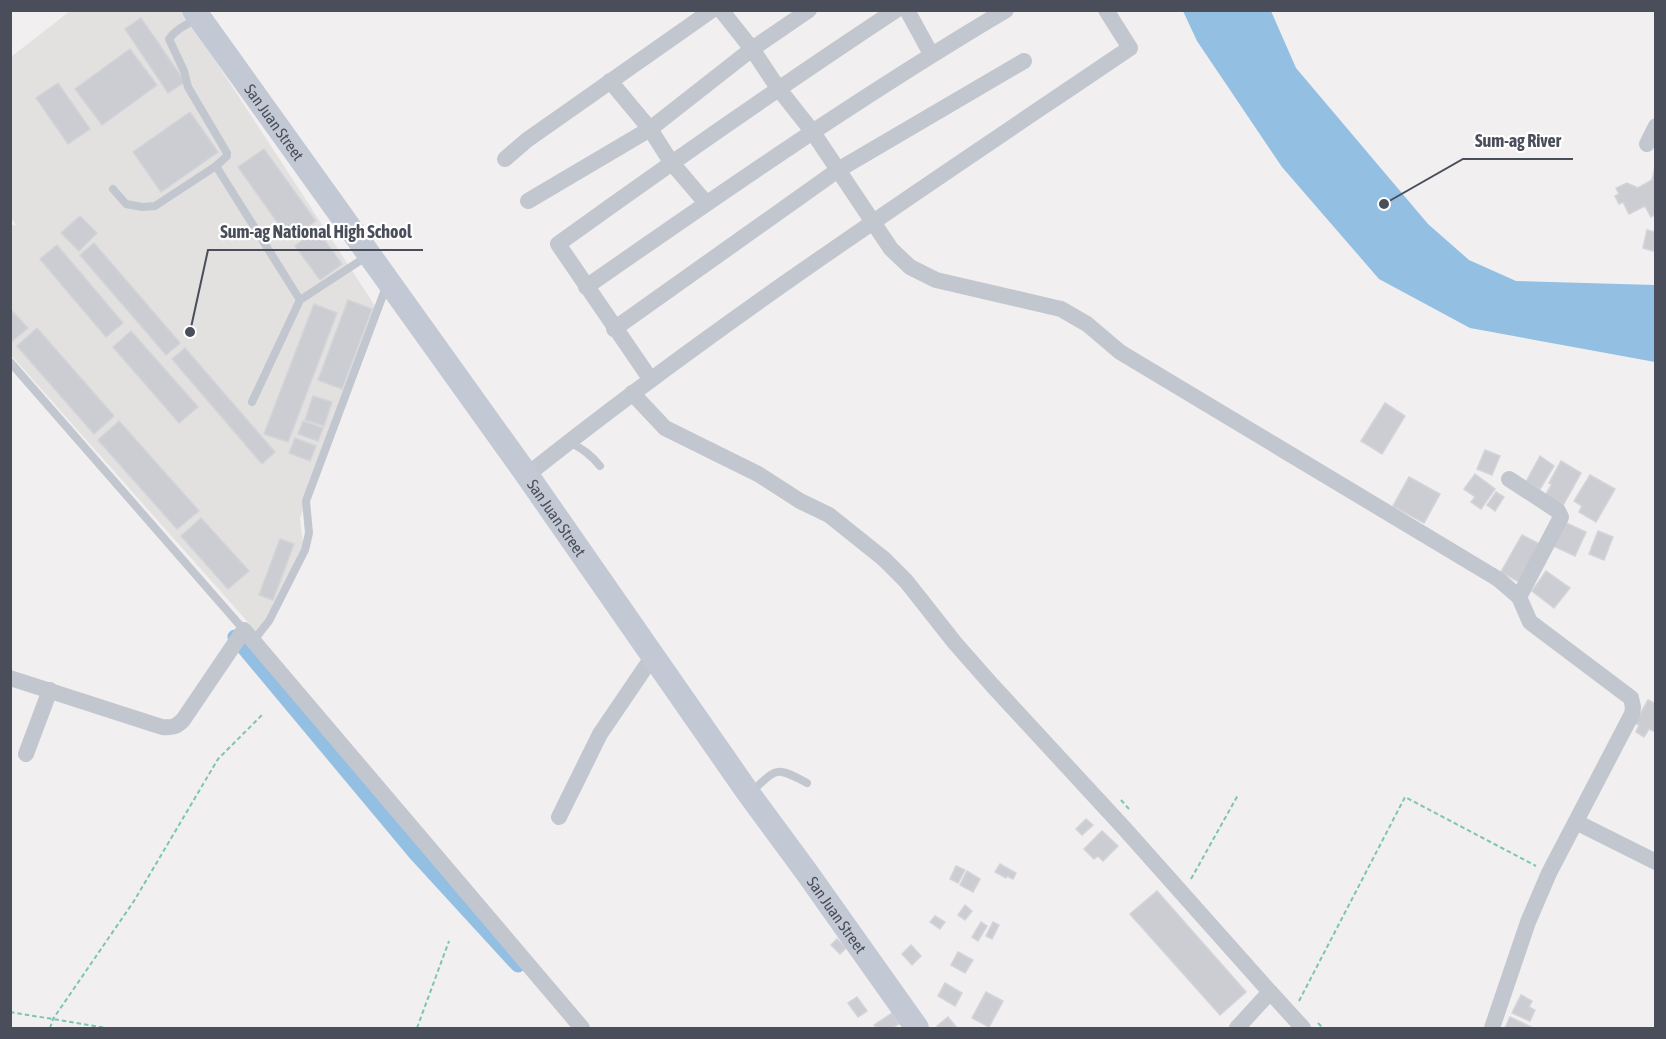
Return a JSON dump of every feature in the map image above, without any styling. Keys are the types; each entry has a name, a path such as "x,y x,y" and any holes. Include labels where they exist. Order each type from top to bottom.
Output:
{"main road":[{"name":"San Juan Street","path":"197,14 527,475 916,1029"}],"street":[{"path":"505,159 527,140 712,10"},
{"path":"721,10 812,131 891,249 910,267 936,280 1061,309 1087,324 1120,352 1498,579 1519,597 1530,622 1631,698 1632,714 1549,873 1528,922 1492,1029"},
{"path":"528,201 650,129 752,49 809,10"},
{"path":"651,381 558,244 671,162 896,10"},
{"path":"907,10 931,54"},
{"path":"586,287 812,131 931,54 1006,10"},
{"path":"527,475 632,393 873,221 1131,48 1106,10"},
{"path":"614,329 838,170 1024,61"},
{"path":"609,81 650,129 671,162 706,203"},
{"path":"1647,144 1656,126"},
{"path":"632,393 665,428 758,474 800,501 829,515 884,559 992,685 1124,828 1303,1029"},
{"path":"1509,479 1557,511 1561,517 1519,597"},
{"path":"10,678 171,728 183,720 242,638 582,1029"},
{"path":"559,817 600,734 653,656"},
{"path":"26,754 50,690"},
{"path":"1576,822 1656,862"},
{"path":"1237,1029 1270,992"}],"lane":[{"path":"113,189 126,204 142,207 155,206 226,158 227,153 188,87 184,71 169,39 197,14"},
{"path":"216,166 300,300"},
{"path":"252,402 300,300 369,255"},
{"path":"10,362 242,638 269,621 305,550 309,533 306,501 388,282"},
{"path":"568,442 583,449 600,466"},
{"path":"749,794 774,772 789,773 807,783"}],"path":[{"path":"50,1029 53,1019 134,901 218,759 263,714"},
{"path":"1191,879 1238,795"},
{"path":"1299,1001 1405,797 1549,873"},
{"path":"417,1029 449,941"},
{"path":"10,1012 107,1029"}],"shaded area":[{"path":"70,11 183,11 377,309 300,518 303,544 262,638 11,355 10,226 16,225 11,217 11,57"}],"water":[{"path":"1183,11 1271,11 1296,68 1428,224 1469,260 1516,281 1655,285 1655,362 1470,328 1379,279 1282,167 1197,41"}],"building":[{"path":"141,18 185,82 168,93 125,29"},
{"path":"130,49 157,85 102,125 75,89"},
{"path":"58,83 90,129 68,144 36,98"},
{"path":"190,112 218,152 161,192 133,152"},
{"path":"264,149 316,221 289,239 238,167"},
{"path":"1656,162 1656,214 1651,217 1645,206 1629,214 1623,202 1619,204 1615,196 1619,194 1616,188 1627,183 1638,188 1652,180"},
{"path":"80,216 97,233 79,251 61,233"},
{"path":"317,230 342,264 320,280 295,246"},
{"path":"1647,230 1656,232 1653,251 1643,248"},
{"path":"94,243 180,343 166,355 80,255"},
{"path":"57,245 123,323 106,337 40,259"},
{"path":"348,300 372,309 342,389 318,380"},
{"path":"314,304 337,313 288,442 264,434"},
{"path":"10,309 28,328 11,342 10,341"},
{"path":"37,328 114,416 94,434 17,346"},
{"path":"131,331 198,407 179,423 113,347"},
{"path":"185,348 275,452 262,464 172,359"},
{"path":"313,396 332,402 324,426 305,420"},
{"path":"1385,403 1405,416 1382,454 1361,441"},
{"path":"119,421 199,511 177,529 98,440"},
{"path":"303,421 323,428 318,441 298,434"},
{"path":"295,438 316,446 310,461 289,453"},
{"path":"1485,450 1500,456 1492,475 1477,469"},
{"path":"1540,456 1554,466 1540,489 1526,482"},
{"path":"1561,461 1581,473 1561,509 1543,499"},
{"path":"1475,474 1495,489 1481,509 1471,502 1475,497 1464,489"},
{"path":"1590,475 1615,489 1596,522 1579,512 1582,506 1574,501"},
{"path":"1409,477 1440,494 1424,523 1393,506"},
{"path":"1496,492 1504,497 1495,511 1487,505"},
{"path":"201,518 249,571 228,589 181,536"},
{"path":"1562,521 1586,532 1575,556 1551,545"},
{"path":"1598,531 1613,537 1604,560 1589,554"},
{"path":"1522,535 1540,544 1519,582 1501,572"},
{"path":"280,539 294,544 273,600 259,595"},
{"path":"1546,571 1570,588 1554,608 1532,591"},
{"path":"1648,700 1656,704 1656,732 1649,729 1644,737 1636,732 1639,725 1635,723"},
{"path":"1086,819 1093,825 1082,835 1076,829"},
{"path":"1102,831 1118,846 1103,861 1098,856 1094,859 1084,849"},
{"path":"1000,864 1016,873 1013,879 995,872"},
{"path":"956,866 965,870 958,883 950,879"},
{"path":"967,871 980,879 973,892 960,885"},
{"path":"1157,891 1246,992 1220,1015 1130,914"},
{"path":"965,905 972,911 965,920 958,915"},
{"path":"935,916 945,922 940,929 930,922"},
{"path":"981,922 987,926 978,941 972,937"},
{"path":"993,922 999,925 992,939 986,936"},
{"path":"837,939 846,948 840,954 831,945"},
{"path":"911,945 921,956 912,965 902,954"},
{"path":"958,952 973,960 965,973 951,965"},
{"path":"945,983 962,993 955,1006 938,996"},
{"path":"986,992 1003,1001 989,1027 972,1018"},
{"path":"1521,995 1532,1001 1529,1007 1535,1010 1530,1021 1512,1013"},
{"path":"857,997 867,1011 858,1017 848,1003"},
{"path":"892,1013 899,1024 892,1028 877,1028 874,1025"},
{"path":"948,1017 957,1028 937,1026"},
{"path":"1510,1017 1533,1028 1505,1028"}],"waterway":[{"path":"235,637 416,854 518,965"}],"place":[{"name":"Sum-ag River","path":"1384,204"},
{"name":"Sum-ag National High School","path":"190,332"}]}
